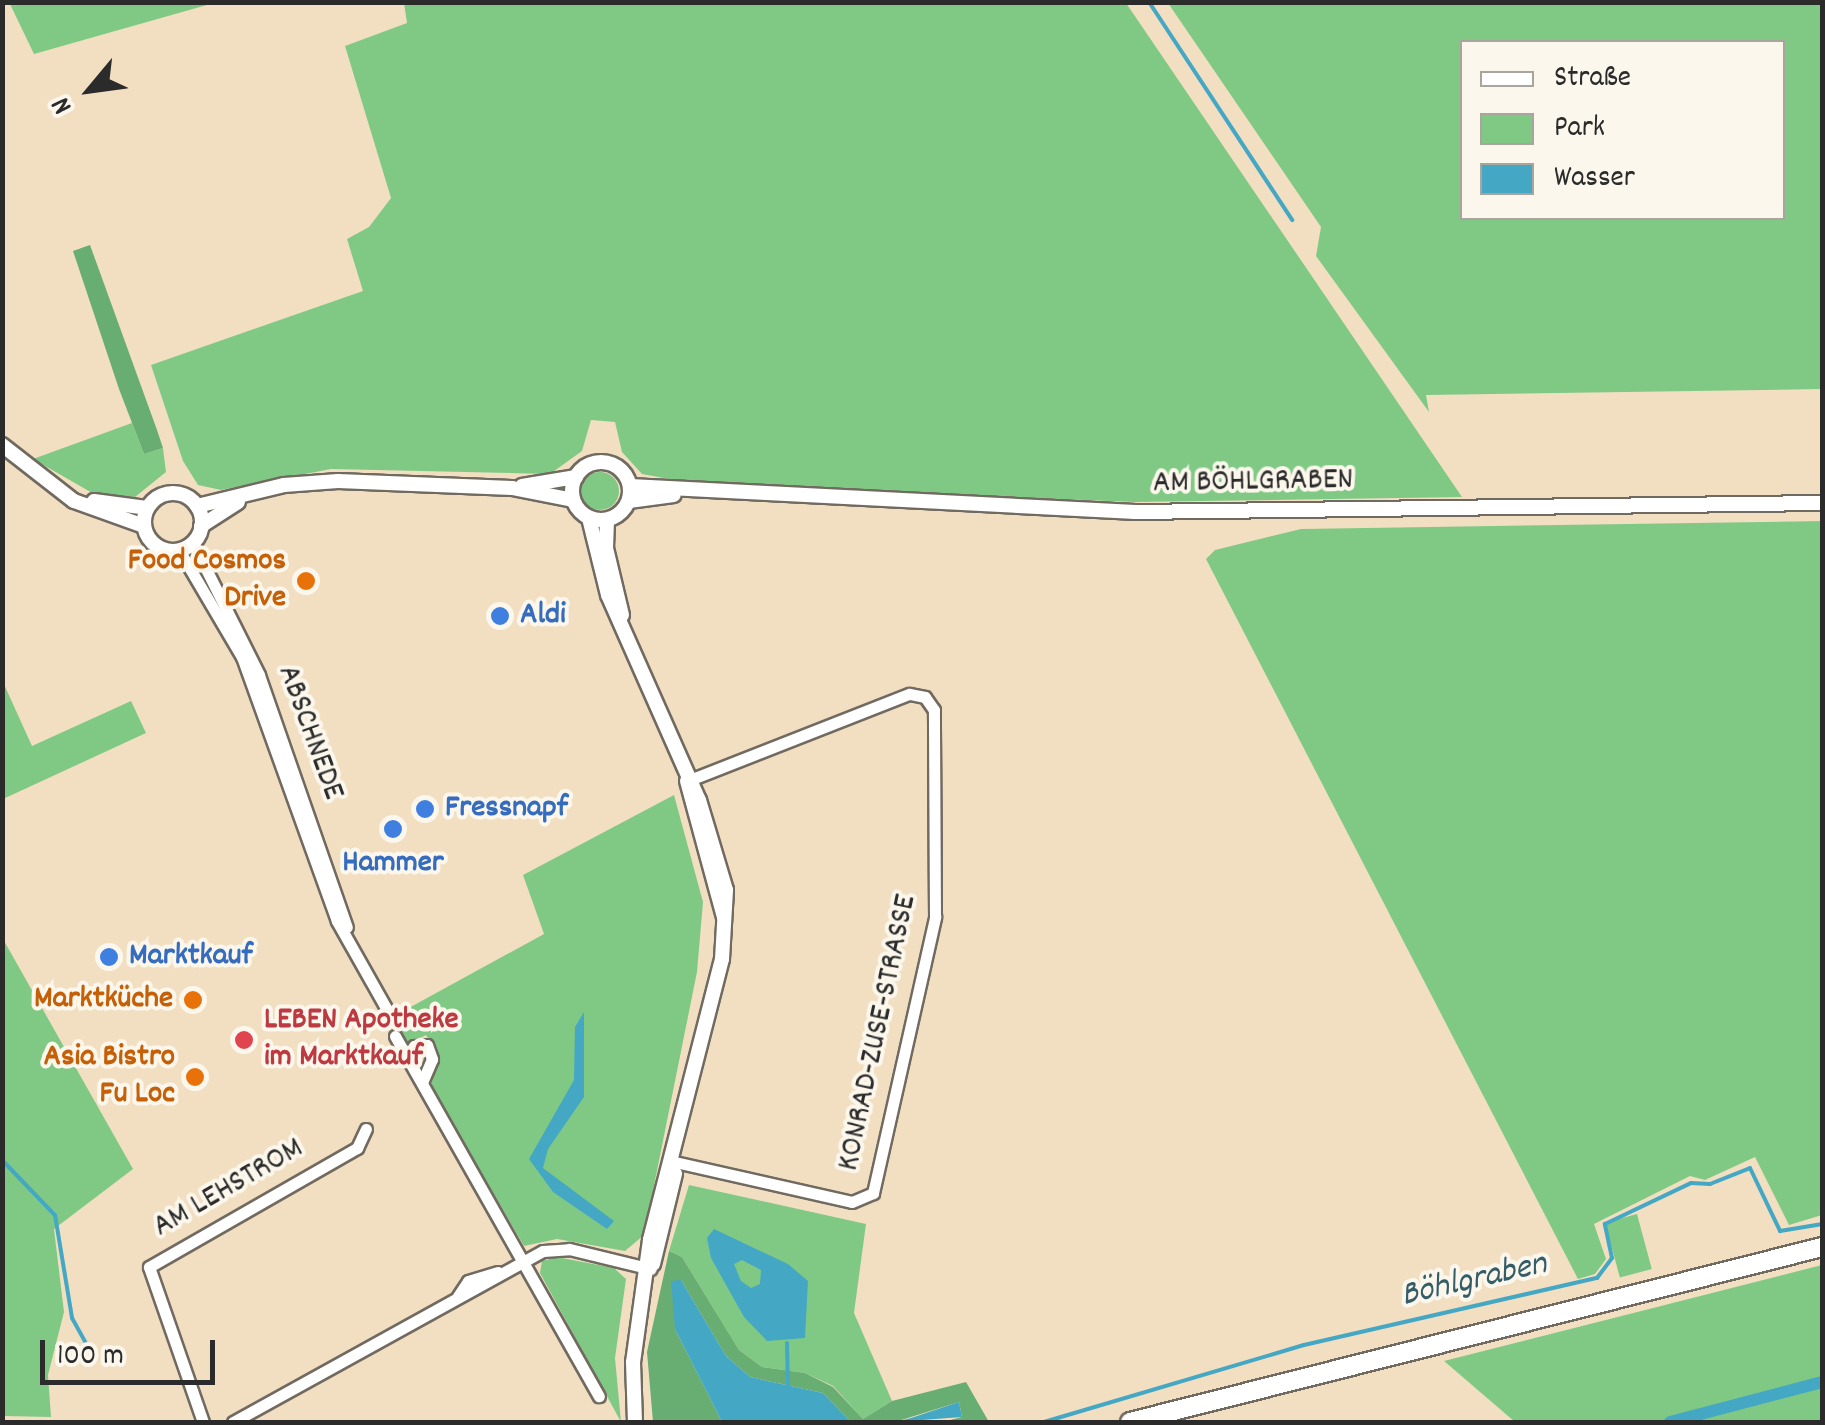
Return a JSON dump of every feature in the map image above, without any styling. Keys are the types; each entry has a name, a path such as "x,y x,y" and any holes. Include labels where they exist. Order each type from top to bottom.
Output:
{"main road":[{"path":"1130,1422 1822,1247"}],"street":[{"path":"2,445 64,494 144,526"},
{"path":"512,488 576,477 604,462 623,472 630,493 606,520 606,548 622,621"},
{"path":"573,500 576,477"},
{"path":"256,492 202,526 186,546 153,542 144,526 147,508 168,493 197,506 256,492 338,481 512,488 573,500 589,518 602,576 686,780 724,918 722,959 675,1162 650,1240 651,1269 632,1362 635,1422"},
{"name":"AM BÖHLGRABEN","path":"630,493 1135,512 1822,503"},
{"path":"64,494 147,508"},
{"path":"197,506 202,526"},
{"path":"589,518 606,520"},
{"name":"ABSCHNEDE","path":"186,546 242,657 313,860 354,950 391,1017"},
{"name":"KONRAD-ZUSE-STRASSE","path":"675,1162 852,1202 873,1193 934,924 940,840 934,708 925,697 909,694 686,780"},
{"path":"395,1036 525,1258 599,1396"},
{"path":"412,1062 414,1046 426,1044 432,1060 422,1082"},
{"name":"AM LEHSTROM","path":"202,1422 149,1267 356,1148 366,1129"},
{"path":"233,1422 458,1296 483,1273 498,1272 525,1258 569,1249 651,1269"}],"green space":[{"path":"9,2 214,2 214,3 34,54"},
{"path":"404,3 1126,3 1462,497 1134,502 697,484 642,474 622,452 615,422 591,420 582,451 550,474 331,469 221,490 198,485 183,461 151,365 363,291 347,239 369,227 391,198 345,46 407,23"},
{"path":"1168,3 1822,3 1822,389 1426,395 1429,412 1316,256 1321,227"},
{"path":"90,245 163,448 144,454 73,251"},
{"path":"132,423 144,454 163,448 166,472 135,497 94,494 33,459"},
{"path":"600,472 614,477 619,491 614,505 600,510 586,505 581,491 586,477"},
{"path":"1822,521 1822,1215 1789,1225 1755,1157 1705,1180 1690,1176 1594,1224 1606,1259 1595,1274 1578,1279 1206,559 1215,550 1301,529"},
{"path":"3,682 32,746 131,701 146,733 3,799"},
{"path":"674,795 703,902 697,972 644,1235 625,1251 557,1239 524,1246 431,1086 438,1057 426,1035 404,1047 392,1025 396,1015 544,934 523,875"},
{"path":"3,939 133,1169 54,1229 64,1312 48,1375 51,1417 3,1416"},
{"path":"689,1185 866,1224 854,1313 892,1401 863,1419 833,1386 805,1373 762,1367 739,1350 682,1257 669,1251"},
{"path":"1637,1214 1652,1269 1620,1278 1605,1223"},
{"path":"669,1251 682,1257 739,1350 762,1367 805,1373 833,1387 863,1419 892,1401 966,1382 989,1422 942,1422 962,1417 959,1402 895,1422 851,1422 823,1393 750,1377 726,1356 681,1280 675,1329 722,1422 653,1422 647,1352"},
{"path":"557,1257 614,1268 626,1279 615,1358 621,1422 540,1273 542,1261"},
{"path":"1822,1265 1822,1422 1515,1422 1444,1361"}],"water":[{"path":"584,1012 584,1097 548,1149 543,1168 614,1221 607,1229 553,1192 529,1159 574,1080 575,1027"},
{"path":"714,1229 788,1264 808,1281 805,1338 767,1341 744,1317 711,1258 707,1238","holes":["742,1260 761,1270 760,1284 751,1288 741,1281 734,1264"]},
{"path":"681,1280 726,1356 750,1377 823,1393 851,1422 722,1422 675,1329 671,1281"},
{"path":"959,1402 962,1417 895,1422 911,1418"}],"waterway":[{"path":"1149,2 1292,220"},
{"path":"2,1160 55,1215 72,1318 88,1347"},
{"name":"Böhlgraben","path":"1044,1422 1304,1345 1597,1278 1612,1258 1605,1224 1691,1183 1710,1184 1750,1168 1780,1231 1822,1224"},
{"path":"787,1343 788,1390"},
{"path":"1670,1422 1822,1382"}],"place":[{"name":"Food Cosmos Drive","path":"306,581"},
{"name":"Aldi","path":"500,616"},
{"name":"Fressnapf","path":"425,809"},
{"name":"Hammer","path":"393,829"},
{"name":"Marktkauf","path":"109,957"},
{"name":"Marktküche","path":"193,1000"},
{"name":"LEBEN Apotheke im Marktkauf","path":"244,1040"},
{"name":"Asia Bistro Fu Loc","path":"195,1077"}]}
